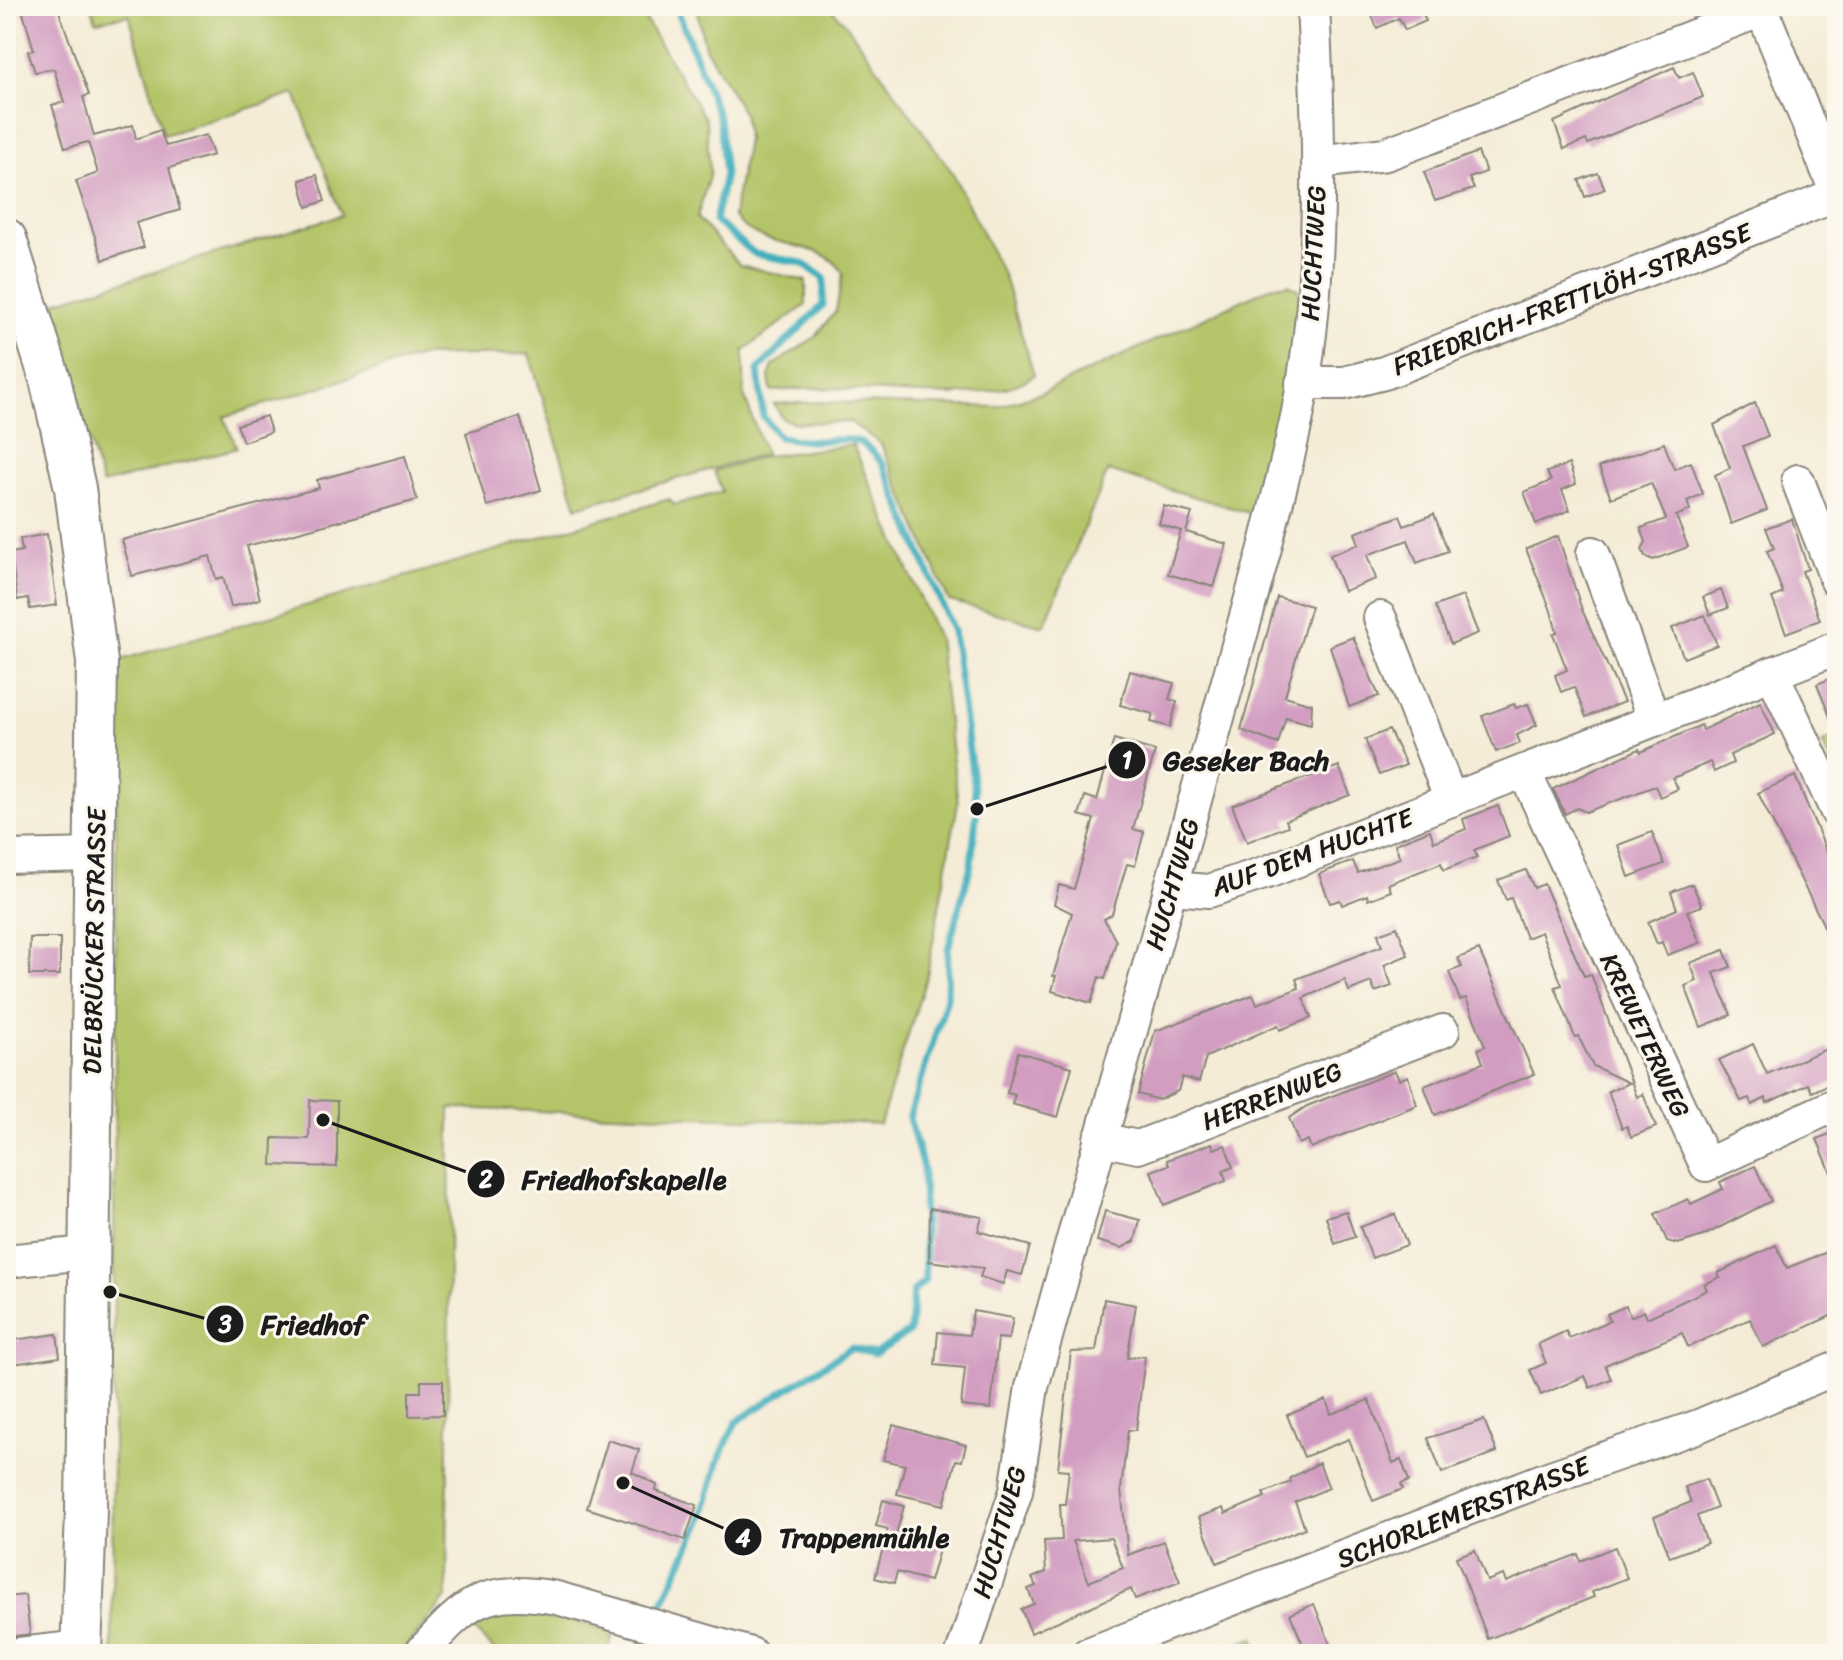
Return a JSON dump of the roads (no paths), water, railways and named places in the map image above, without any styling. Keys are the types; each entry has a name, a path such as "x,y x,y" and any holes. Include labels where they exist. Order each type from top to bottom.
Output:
{"main road":[{"name":"DELBRÜCKER STRASSE","path":"6,239 13,286 50,379 83,530 97,662 81,1650"}],"street":[{"name":"HUCHTWEG","path":"962,1654 1016,1491 1032,1387 1265,548 1302,383 1311,309 1318,162 1313,6"},
{"path":"1318,162 1386,154 1762,10 1837,194"},
{"name":"FRIEDRICH-FRETTLÖH-STRASSE","path":"1302,383 1344,383 1384,373 1837,194"},
{"path":"1798,481 1837,581"},
{"path":"1593,553 1654,720"},
{"path":"1380,618 1451,800"},
{"name":"AUF DEM HUCHTE","path":"1171,888 1209,891 1525,773 1837,648"},
{"path":"1772,673 1837,812"},
{"name":"KREWETERWEG","path":"1525,773 1706,1165 1837,1104"},
{"path":"6,857 96,855"},
{"name":"HERRENWEG","path":"1100,1139 1138,1147 1443,1031"},
{"path":"6,1261 87,1253"},
{"name":"SCHORLEMERSTRASSE","path":"1088,1654 1548,1478 1696,1427 1837,1368"},
{"path":"420,1654 458,1613 492,1594 525,1593 557,1598 751,1654"},
{"path":"19,1654 81,1650"}],"waterway":[{"path":"655,1619 702,1519 718,1462 736,1422 851,1348 875,1354 910,1331 913,1292 925,1280 923,1168 909,1118 947,998 948,949 971,865 977,809 953,631 884,466 860,442 779,437 763,416 758,370 823,305 824,278 802,263 755,254 715,221 725,174 719,118 676,6"},
{"path":"639,1654 648,1634"}],"place":[{"name":"Geseker Bach","path":"977,809"},
{"name":"Friedhofskapelle","path":"323,1120"},
{"name":"Friedhof","path":"110,1292"},
{"name":"Trappenmühle","path":"623,1483"}]}
